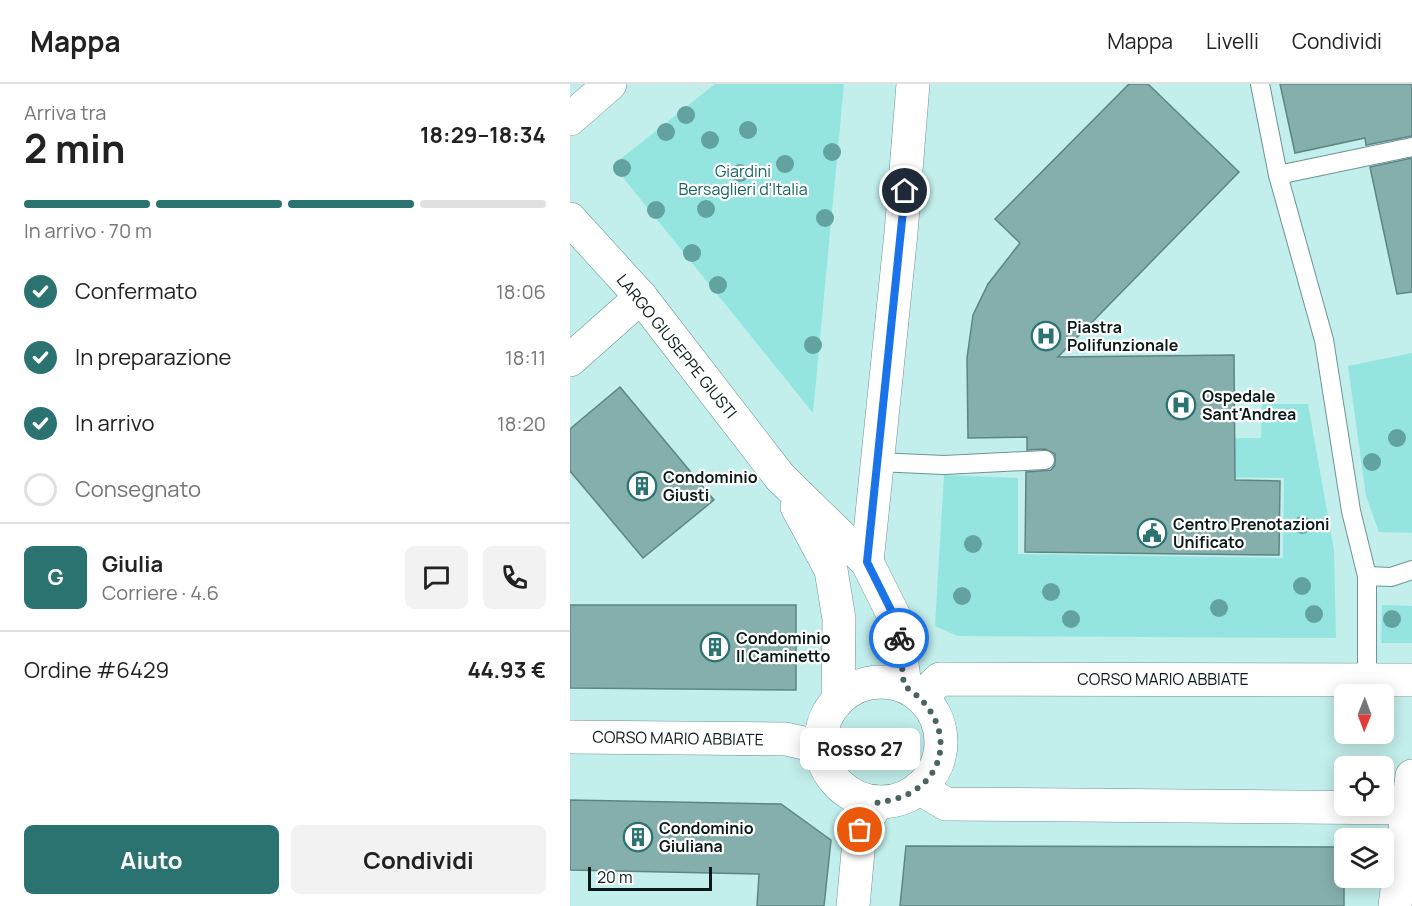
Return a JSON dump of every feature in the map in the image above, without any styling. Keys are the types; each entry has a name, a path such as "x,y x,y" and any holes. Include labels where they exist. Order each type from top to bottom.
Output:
{"street":[{"path":"570,119 610,84"},
{"path":"867,562 901,233 913,84"},
{"name":"LARGO GIUSEPPE GIUSTI","path":"570,219 640,297 780,477 867,562 896,620 913,692"},
{"path":"570,360 640,297"},
{"name":"LARGO GIUSEPPE GIUSTI","path":"780,477 831,570 839,618 838,700"},
{"name":"CORSO MARIO ABBIATE","path":"913,692 940,679 1412,680"},
{"path":"872,682 913,692 934,713 940,734 941,749 936,765 919,788 907,796 878,802 863,799 838,784 829,772 821,747 825,718 838,700 856,686 872,682"},
{"name":"CORSO MARIO ABBIATE","path":"570,736 786,739 821,747"},
{"path":"919,788 946,804 1410,797 1406,860 1395,906"},
{"path":"853,906 860,830 878,802"}],"lane":[{"path":"1260,84 1278,175 1324,340 1351,511 1367,576 1367,680"},
{"path":"1278,175 1412,147"},
{"path":"877,462 944,465 1045,460"},
{"path":"1391,577 1412,570"},
{"path":"1367,576 1412,579"}],"green space":[{"name":"Giardini Bersaglieri d'Italia","path":"715,84 844,84 813,413 613,165"},
{"path":"1412,353 1412,533 1379,532 1366,496 1348,366"},
{"path":"1262,404 1308,404 1334,550 1336,638 958,636 935,626 944,475 1018,478 1018,554 1283,558 1284,478 1050,475 1050,440 1261,438"},
{"path":"1382,605 1412,606 1412,643 1381,643"}],"building":[{"path":"1129,84 1148,84 1239,172 1058,357 1234,355 1235,480 1280,481 1279,555 1025,552 1026,472 1051,470 1055,465 1055,454 1045,449 1027,450 1027,437 968,438 967,358 973,315 988,284 1020,243 995,219"},
{"path":"1280,84 1412,84 1412,136 1366,145 1365,138 1295,153"},
{"path":"1412,158 1412,292 1397,294 1370,167"},
{"name":"Condominio Giusti","path":"620,387 714,500 643,558 570,471 570,429"},
{"name":"Condominio Il Caminetto","path":"570,605 796,605 796,690 570,688"},
{"path":"570,800 781,804 831,840 824,906 757,906 759,874 570,870"},
{"path":"906,846 1334,847 1334,888 1344,888 1344,906 900,906"}],"way so far":[{"path":"860,830 878,802 893,801 919,788 929,778 941,749 940,734 934,713 921,697 904,686 899,638"}],"place":[{"name":"Piastra Polifunzionale","path":"1046,336"},
{"name":"Ospedale Sant'Andrea","path":"1181,405"},
{"name":"Condominio Giusti","path":"642,486"},
{"name":"Centro Prenotazioni Unificato","path":"1152,533"},
{"name":"Condominio Il Caminetto","path":"715,647"},
{"name":"Rosso 27","path":"860,830"},
{"name":"Condominio Giuliana","path":"638,837"}],"route":[{"path":"899,638 896,620 867,562 905,191"}]}
